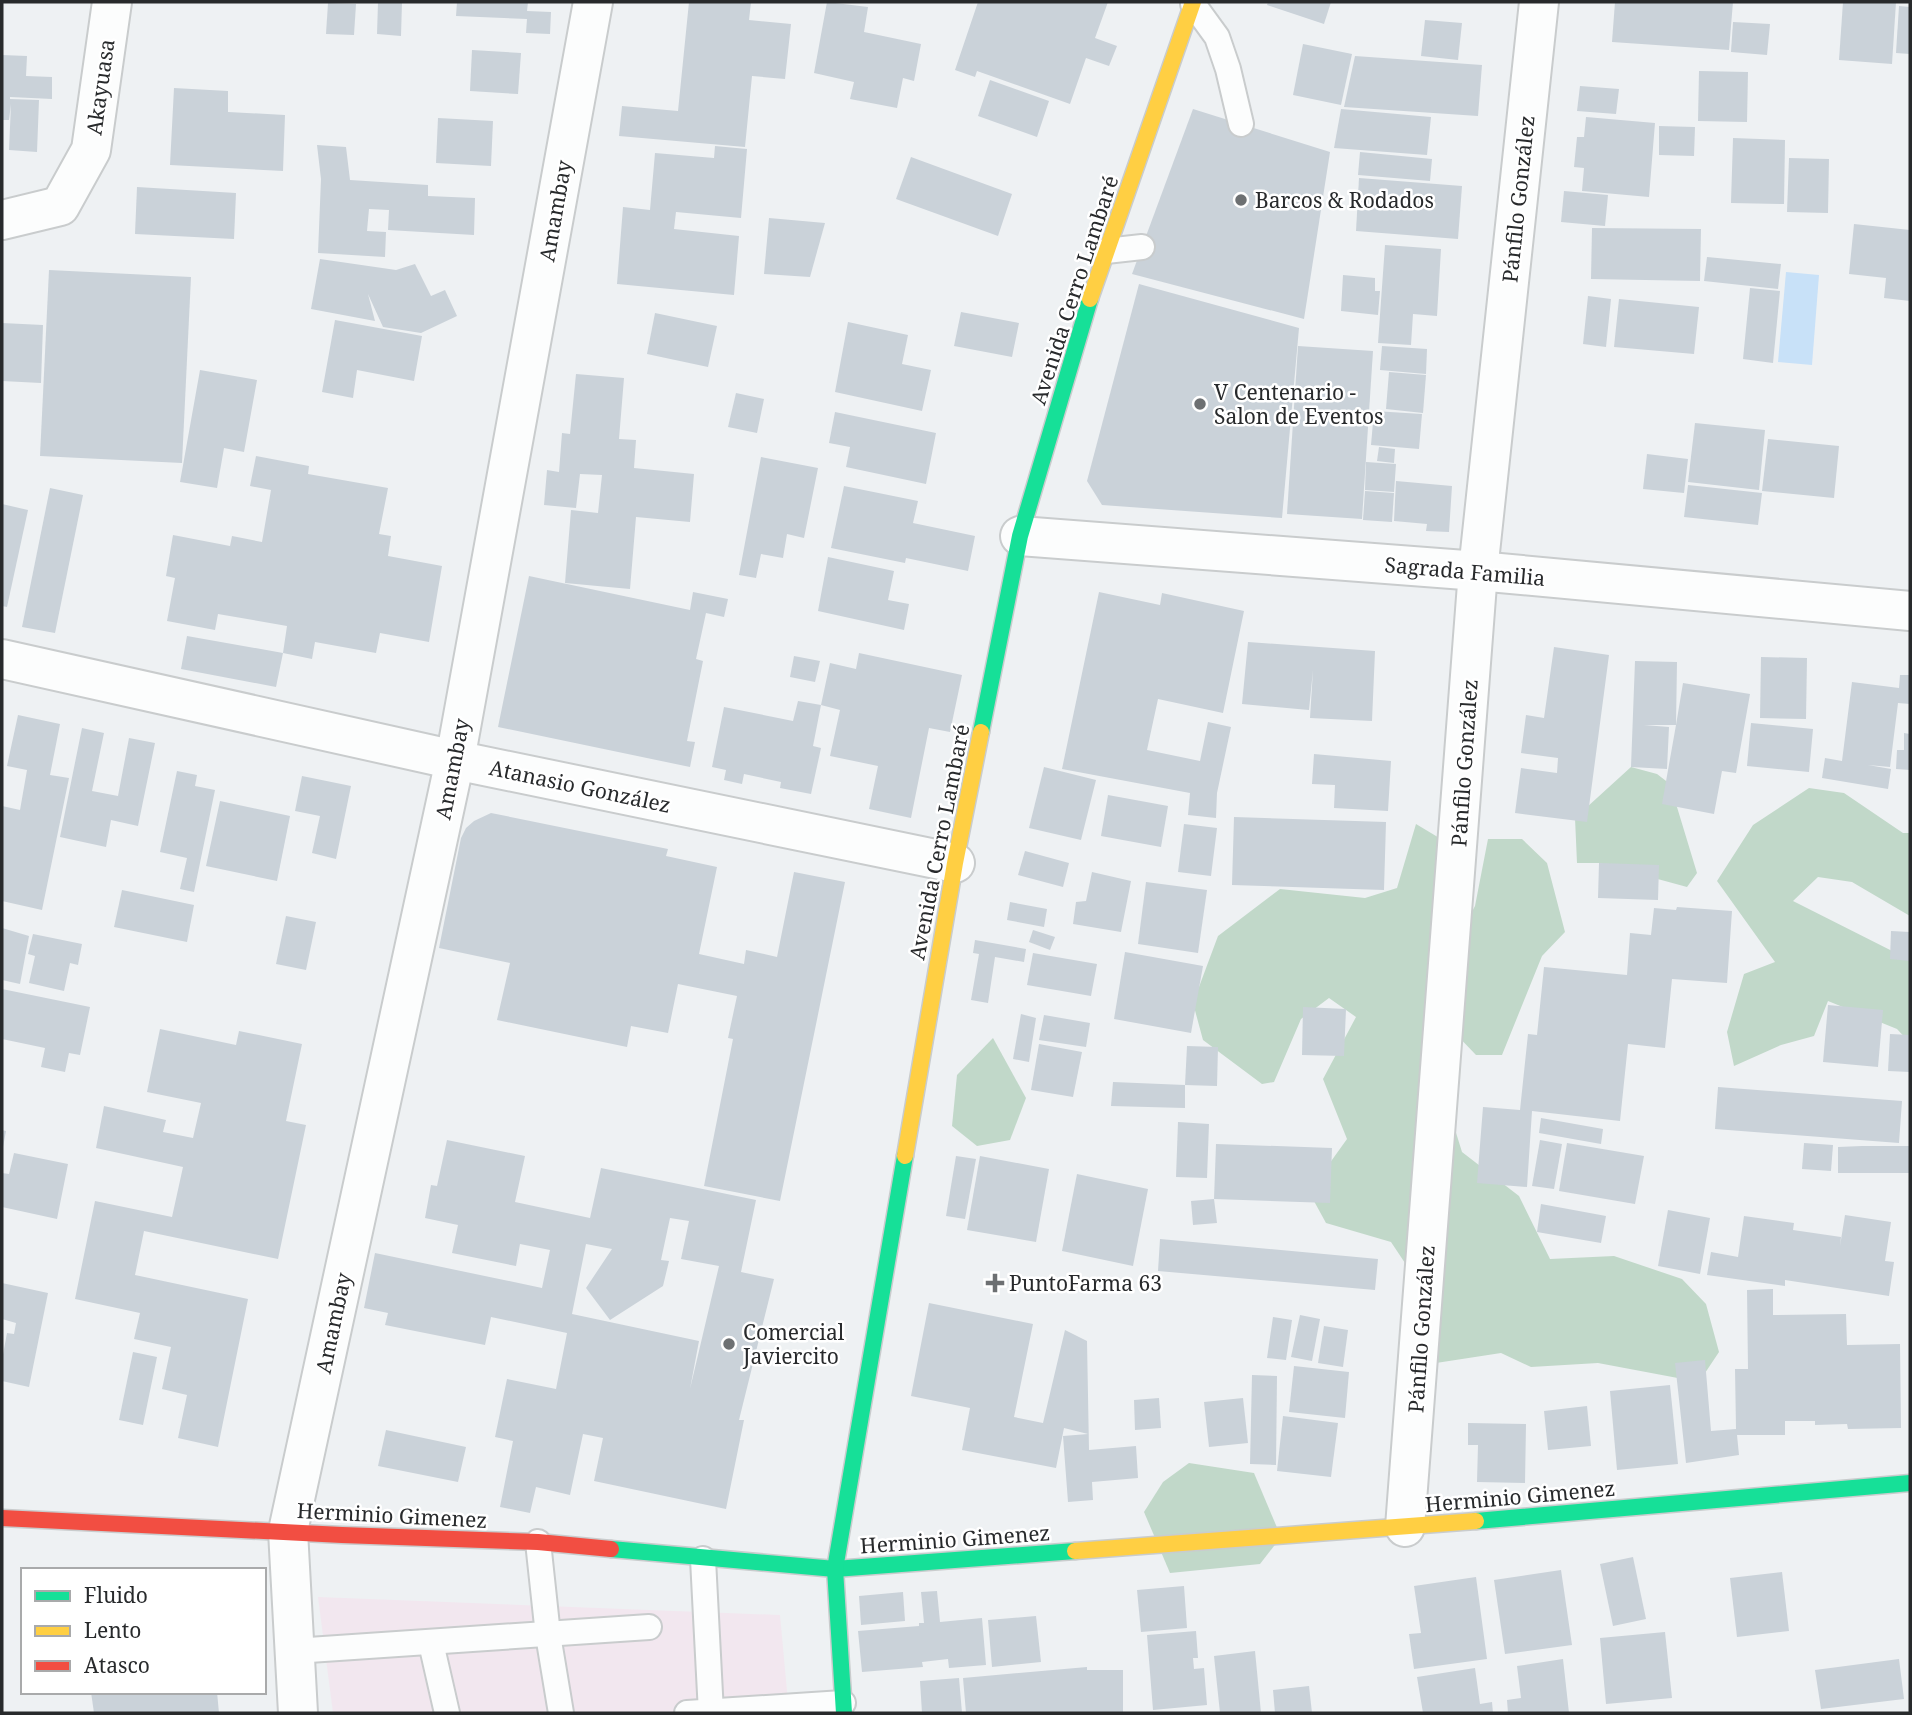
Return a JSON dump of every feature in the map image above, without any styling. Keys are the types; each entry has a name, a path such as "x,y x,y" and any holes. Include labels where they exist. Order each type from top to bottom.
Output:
{"street":[{"name":"Akayuasa","path":"2,220 60,206 91,150 112,2"},
{"name":"Amambay","path":"298,1713 288,1531 454,760 593,2"},
{"name":"Pánfilo González","path":"1405,1527 1478,571 1539,2"},
{"name":"Avenida Cerro Lambaré","path":"843,1708 835,1569 955,863 1020,536 1106,251 1193,3"},
{"name":"Sagrada Familia","path":"1020,536 1478,571 1910,611"},
{"name":"Atanasio González","path":"2,659 454,760 955,863"},
{"name":"Herminio Gimenez","path":"2,1518 538,1542 835,1569 1405,1527 1910,1483"}],"lane":[{"path":"1193,3 1217,37 1241,124"},
{"path":"1106,251 1142,247"},
{"path":"538,1542 548,1635 561,1713"},
{"path":"703,1559 703,1712 843,1708"},
{"path":"294,1651 649,1627"},
{"path":"430,1643 447,1713"}],"shaded area":[{"path":"318,1597 780,1615 789,1713 333,1713"}],"green space":[{"path":"1631,767 1657,774 1670,784 1697,873 1687,887 1599,863 1577,863 1575,818"},
{"path":"1809,788 1844,793 1903,833 1910,833 1910,916 1852,882 1818,877 1793,901 1910,960 1910,1043 1897,1029 1828,1001 1814,1036 1781,1045 1734,1066 1727,1032 1744,974 1775,962 1717,881 1753,825"},
{"path":"1416,824 1446,842 1453,947 1475,906 1488,839 1522,839 1547,863 1565,932 1542,956 1502,1055 1476,1055 1453,1031 1430,1049 1462,1152 1519,1196 1550,1259 1614,1256 1682,1279 1706,1304 1719,1352 1699,1382 1598,1363 1531,1367 1501,1353 1436,1363 1411,1272 1391,1242 1326,1223 1309,1192 1347,1139 1323,1079 1356,1017 1329,998 1301,1019 1274,1082 1262,1084 1203,1040 1193,1003 1218,936 1280,889 1365,898 1397,888"},
{"path":"993,1038 1026,1098 1010,1140 977,1146 952,1126 957,1075"},
{"path":"1189,1463 1254,1473 1281,1537 1260,1564 1170,1573 1144,1512 1163,1482"}],"water":[{"path":"1786,272 1819,275 1812,365 1778,362"}],"building":[{"path":"378,2 402,2 401,36 377,34"},
{"path":"457,2 528,2 527,11 551,12 550,34 526,33 527,19 456,16"},
{"path":"689,2 751,2 749,20 791,24 785,79 752,76 745,147 619,136 622,106 678,111"},
{"path":"827,2 868,7 864,32 921,44 914,81 903,78 897,108 850,99 854,82 814,73"},
{"path":"978,2 1108,2 1095,38 1117,46 1109,66 1086,58 1070,104 977,71 975,77 955,70"},
{"path":"1268,2 1331,2 1324,24 1267,5"},
{"path":"1615,2 1733,2 1729,50 1612,42"},
{"path":"1843,2 1896,2 1892,64 1839,60"},
{"path":"328,3 356,4 354,35 326,34"},
{"path":"1899,6 1910,7 1910,54 1896,53"},
{"path":"1425,20 1462,23 1458,60 1421,56"},
{"path":"1733,22 1770,24 1767,55 1731,52"},
{"path":"1303,44 1352,54 1341,105 1293,95"},
{"path":"472,50 521,53 518,94 470,91"},
{"path":"2,55 27,56 26,76 52,77 52,99 10,97 39,100 37,152 9,150 11,104 9,120 2,120"},
{"path":"1355,56 1482,65 1478,116 1344,107"},
{"path":"1699,71 1748,72 1747,122 1698,121"},
{"path":"990,80 1049,101 1037,137 978,116"},
{"path":"1580,86 1619,89 1616,114 1577,111"},
{"path":"174,88 228,91 228,112 285,115 283,171 170,165"},
{"name":"Barcos & Rodados","path":"1193,109 1330,152 1304,319 1132,274"},
{"path":"1341,109 1431,117 1427,155 1334,148"},
{"path":"1586,117 1655,123 1649,197 1582,191 1584,168 1574,167 1577,137 1584,137"},
{"path":"438,118 493,121 491,166 436,163"},
{"path":"1659,126 1695,127 1694,156 1659,155"},
{"path":"1733,138 1785,140 1784,204 1731,203"},
{"path":"317,145 346,147 350,180 428,185 428,196 475,198 474,235 388,230 389,210 369,209 367,231 386,232 385,257 318,253 321,179"},
{"path":"715,146 747,149 741,218 676,212 674,229 739,236 734,295 617,284 623,207 650,210 655,153 714,158"},
{"path":"1360,152 1432,159 1430,181 1358,175"},
{"path":"911,157 1012,194 998,236 896,199"},
{"path":"1789,158 1829,159 1828,213 1787,212"},
{"path":"1359,178 1462,186 1458,239 1356,231"},
{"path":"137,187 236,193 234,239 135,234"},
{"path":"1564,191 1608,195 1605,226 1561,222"},
{"path":"769,218 825,223 810,277 764,274"},
{"path":"1854,224 1910,230 1910,301 1884,298 1886,278 1849,274"},
{"path":"1592,228 1701,229 1700,281 1591,279"},
{"path":"1385,245 1441,249 1437,316 1413,314 1411,345 1378,343"},
{"path":"1707,257 1781,264 1778,289 1704,281"},
{"path":"320,259 396,270 415,264 431,296 445,290 457,316 421,333 383,327 368,294 375,321 311,309"},
{"path":"49,270 191,277 182,463 40,456"},
{"path":"1343,275 1375,278 1375,291 1380,291 1378,315 1341,311"},
{"name":"V Centenario - Salon de Eventos","path":"1139,284 1299,328 1282,518 1102,505 1087,481"},
{"path":"1750,288 1780,291 1773,363 1743,359"},
{"path":"1588,296 1611,299 1606,347 1583,344"},
{"path":"1619,299 1699,307 1694,354 1614,347"},
{"path":"961,312 1019,323 1012,357 954,346"},
{"path":"655,313 717,326 708,367 647,354"},
{"path":"335,320 422,336 414,381 357,370 353,398 322,392"},
{"path":"848,322 908,335 902,364 931,370 922,411 835,392"},
{"path":"2,323 43,325 41,383 2,381"},
{"path":"1298,346 1373,351 1362,519 1287,514"},
{"path":"1382,346 1427,349 1426,374 1380,370"},
{"path":"200,370 257,380 244,452 224,448 217,488 180,482"},
{"path":"1389,372 1426,375 1423,413 1386,409"},
{"path":"576,374 624,378 619,439 636,440 634,468 694,474 690,522 636,517 630,589 565,583 571,510 598,513 602,475 580,474 576,508 544,505 547,470 559,472 562,433 570,434"},
{"path":"736,393 764,399 757,433 728,427"},
{"path":"1374,411 1422,414 1419,449 1371,445"},
{"path":"835,412 936,433 926,484 846,467 850,447 829,443"},
{"path":"1695,423 1765,430 1759,490 1688,482"},
{"path":"1768,439 1839,446 1834,498 1762,491"},
{"path":"1379,447 1395,449 1394,463 1377,461"},
{"path":"1647,454 1688,459 1684,493 1643,489"},
{"path":"256,456 309,466 308,474 388,488 379,534 391,536 388,556 442,566 429,642 380,633 376,653 315,642 312,659 283,653 287,626 218,614 215,630 167,621 175,578 166,576 173,535 230,546 232,536 262,542 271,490 250,486"},
{"path":"761,457 818,468 804,538 787,534 783,558 761,554 756,578 739,575"},
{"path":"1366,462 1396,464 1394,492 1365,490"},
{"path":"1396,481 1452,486 1449,532 1426,531 1427,524 1394,521"},
{"path":"1688,485 1762,493 1758,525 1684,517"},
{"path":"844,486 918,501 913,523 975,536 968,571 906,558 905,563 831,548"},
{"path":"50,488 83,495 55,633 22,627"},
{"path":"1365,491 1394,493 1392,522 1363,520"},
{"path":"2,504 28,510 7,607 2,606"},
{"path":"828,557 894,571 888,600 909,604 904,630 818,611"},
{"path":"529,576 690,610 693,592 728,599 724,617 706,613 696,659 703,661 687,741 695,742 690,767 498,727"},
{"path":"1099,592 1160,605 1162,593 1244,611 1223,713 1158,699 1147,750 1200,761 1208,722 1231,727 1217,793 1216,818 1188,815 1190,793 1062,769"},
{"path":"187,636 283,653 276,687 181,669"},
{"path":"1248,642 1375,651 1372,721 1310,718 1313,670 1309,710 1242,704"},
{"path":"1554,647 1609,655 1587,822 1515,813 1521,768 1557,773 1558,758 1521,753 1526,715 1544,718"},
{"path":"859,653 962,675 950,732 929,728 911,818 869,809 878,766 830,756 840,710 821,705 830,663 856,669"},
{"path":"794,656 820,661 815,682 790,677"},
{"path":"1761,657 1807,658 1806,719 1760,718"},
{"path":"1635,661 1677,662 1676,725 1644,725 1669,727 1667,769 1631,767"},
{"path":"1900,675 1910,675 1910,704 1898,703 1890,767 1868,765 1891,769 1888,789 1822,778 1825,758 1842,761 1852,682 1899,688"},
{"path":"1683,683 1750,694 1736,773 1722,771 1714,814 1662,804"},
{"path":"798,701 821,705 813,746 821,748 811,794 780,788 781,782 744,774 742,784 724,780 726,770 712,767 724,707 793,721"},
{"path":"18,715 60,724 50,775 69,778 42,910 2,901 2,806 20,810 27,770 7,766"},
{"path":"1751,723 1813,729 1809,772 1747,766"},
{"path":"82,728 104,733 92,791 118,796 129,738 155,743 138,826 111,820 106,847 60,837"},
{"path":"1904,733 1910,734 1910,770 1896,769 1897,750 1904,750"},
{"path":"1314,754 1391,761 1388,811 1334,808 1335,785 1312,784"},
{"path":"1044,767 1096,780 1081,840 1029,828"},
{"path":"177,771 197,775 195,786 215,790 194,892 180,889 187,858 160,852"},
{"path":"302,776 351,786 336,859 312,853 320,816 295,811"},
{"path":"1108,795 1168,806 1161,847 1101,836"},
{"path":"220,801 290,816 277,881 206,866"},
{"path":"491,813 668,849 666,856 717,867 699,954 744,964 746,950 777,957 794,872 845,882 780,1201 704,1186 733,1039 728,1038 737,996 678,984 668,1033 631,1026 627,1047 497,1020 510,963 439,948 461,838 466,828 474,821"},
{"path":"1234,817 1386,822 1384,890 1232,885"},
{"path":"1184,824 1217,828 1211,876 1178,872"},
{"path":"1025,851 1069,863 1063,887 1018,875"},
{"path":"1599,863 1659,865 1658,900 1598,898"},
{"path":"1092,872 1131,881 1121,932 1073,924 1076,902 1086,901"},
{"path":"1146,882 1207,890 1198,953 1138,944"},
{"path":"122,890 194,905 187,942 114,927"},
{"path":"1010,902 1047,909 1044,927 1007,920"},
{"path":"1677,907 1732,911 1727,983 1672,979 1665,1048 1628,1044 1620,1121 1532,1111 1527,1187 1477,1183 1483,1107 1520,1110 1528,1034 1537,1035 1544,967 1627,975 1630,933 1651,935 1654,908 1676,910"},
{"path":"286,916 316,922 306,970 276,964"},
{"path":"2,928 29,936 20,984 2,980"},
{"path":"1033,930 1055,937 1050,950 1029,942"},
{"path":"1891,931 1910,932 1910,961 1890,959"},
{"path":"33,934 82,944 78,965 70,963 64,991 29,983 35,956 28,954"},
{"path":"975,940 1026,949 1024,962 995,957 988,1003 971,1000 979,954 973,953"},
{"path":"1125,952 1203,966 1191,1033 1114,1019"},
{"path":"1033,953 1097,964 1091,996 1027,985"},
{"path":"2,989 90,1007 80,1055 69,1053 65,1072 41,1067 45,1048 2,1039"},
{"path":"1828,1005 1883,1010 1878,1067 1823,1062"},
{"path":"1303,1007 1346,1009 1344,1056 1302,1055"},
{"path":"1021,1014 1036,1018 1029,1062 1013,1059"},
{"path":"1044,1015 1090,1023 1086,1047 1039,1040"},
{"path":"160,1029 236,1045 239,1031 302,1044 286,1121 306,1125 278,1259 144,1231 135,1275 248,1299 218,1447 178,1438 187,1395 162,1389 171,1347 134,1339 140,1313 75,1299 95,1201 172,1217 183,1167 96,1148 104,1106 166,1120 163,1132 193,1138 201,1103 147,1092"},
{"path":"1890,1034 1910,1035 1910,1072 1888,1071"},
{"path":"1039,1044 1082,1052 1073,1097 1031,1090"},
{"path":"1187,1046 1218,1047 1217,1086 1185,1085"},
{"path":"1113,1082 1185,1085 1185,1108 1111,1106"},
{"path":"1718,1087 1902,1101 1899,1143 1715,1129"},
{"path":"1541,1118 1603,1129 1601,1144 1539,1133"},
{"path":"1178,1122 1209,1124 1207,1178 1176,1177"},
{"path":"2,1130 6,1131 3,1147 2,1147"},
{"path":"447,1140 525,1156 515,1202 590,1218 601,1168 756,1200 741,1272 774,1279 739,1420 744,1420 726,1509 594,1481 603,1438 583,1434 570,1495 536,1487 530,1513 500,1507 513,1441 495,1437 507,1379 556,1389 567,1333 491,1317 485,1345 385,1325 388,1313 364,1308 375,1253 542,1288 550,1250 520,1244 516,1266 452,1253 458,1225 425,1218 431,1185 437,1186","holes":["670,1218 689,1221 681,1259 719,1266 690,1389 699,1341 572,1314 586,1244 612,1249 586,1288 610,1320 663,1286 669,1261 661,1260"]},
{"path":"1540,1140 1562,1144 1554,1189 1532,1186"},
{"path":"1567,1143 1644,1156 1635,1204 1559,1191"},
{"path":"1804,1143 1833,1145 1831,1171 1802,1169"},
{"path":"1216,1144 1332,1148 1330,1203 1214,1199"},
{"path":"1910,1146 1910,1173 1838,1173 1838,1147"},
{"path":"14,1153 68,1164 57,1219 2,1207 2,1173 9,1174"},
{"path":"956,1156 976,1159 965,1219 946,1216"},
{"path":"980,1156 1049,1169 1036,1242 967,1230"},
{"path":"1077,1174 1148,1189 1133,1266 1062,1251"},
{"path":"1214,1199 1217,1223 1193,1225 1191,1201"},
{"path":"1541,1204 1606,1216 1601,1243 1537,1232"},
{"path":"1668,1210 1710,1218 1700,1274 1658,1266"},
{"path":"1845,1215 1891,1222 1885,1261 1894,1262 1889,1296 1785,1280 1785,1286 1707,1275 1711,1252 1738,1257 1744,1216 1794,1223 1793,1230 1841,1237 1840,1246"},
{"path":"1160,1239 1378,1259 1375,1290 1158,1271"},
{"path":"2,1283 48,1293 29,1387 2,1381 2,1360 7,1333 14,1334 16,1323 2,1319"},
{"path":"1773,1289 1773,1315 1846,1314 1847,1345 1900,1344 1901,1428 1848,1429 1847,1424 1815,1425 1815,1421 1785,1421 1785,1435 1737,1435 1739,1455 1686,1463 1675,1363 1705,1360 1711,1431 1736,1429 1735,1369 1748,1369 1747,1290"},
{"path":"929,1303 1033,1324 1014,1417 1043,1423 1065,1330 1087,1341 1089,1450 1136,1446 1138,1478 1092,1482 1093,1500 1068,1502 1063,1436 1088,1434 1064,1428 1056,1468 962,1450 970,1408 911,1396"},
{"path":"1300,1315 1320,1319 1312,1361 1291,1357"},
{"path":"1273,1317 1292,1320 1286,1360 1267,1358"},
{"path":"1324,1326 1348,1330 1343,1367 1318,1363"},
{"path":"133,1352 157,1357 143,1425 119,1420"},
{"path":"1294,1366 1349,1372 1345,1418 1289,1412"},
{"path":"1252,1375 1277,1376 1276,1465 1250,1464"},
{"path":"1670,1385 1678,1464 1617,1470 1610,1391"},
{"path":"1159,1398 1161,1428 1135,1430 1134,1400"},
{"path":"1243,1398 1248,1443 1209,1447 1204,1402"},
{"path":"1587,1406 1591,1446 1548,1450 1544,1411"},
{"path":"1283,1416 1338,1423 1331,1477 1277,1471"},
{"path":"1468,1423 1526,1424 1525,1483 1477,1482 1478,1445 1468,1445"},
{"path":"386,1430 466,1447 458,1482 378,1466"},
{"path":"1633,1557 1646,1619 1613,1626 1600,1564"},
{"path":"1561,1570 1572,1645 1505,1654 1494,1580"},
{"path":"1782,1572 1789,1631 1737,1637 1730,1578"},
{"path":"1476,1577 1487,1659 1414,1669 1409,1634 1421,1633 1414,1586"},
{"path":"1184,1586 1187,1628 1141,1632 1137,1590"},
{"path":"937,1591 940,1622 982,1618 986,1665 949,1668 948,1659 922,1662 923,1667 862,1672 858,1631 919,1626 919,1623 924,1623 921,1592"},
{"path":"903,1592 905,1621 861,1625 859,1596"},
{"path":"1036,1616 1041,1662 992,1667 988,1620"},
{"path":"1196,1631 1198,1658 1193,1658 1194,1669 1204,1668 1207,1705 1153,1710 1147,1635"},
{"path":"1665,1632 1672,1698 1606,1704 1600,1638"},
{"path":"1255,1651 1261,1713 1220,1713 1214,1656"},
{"path":"1563,1659 1569,1713 1508,1713 1507,1700 1521,1698 1517,1666"},
{"path":"1899,1659 1904,1699 1821,1709 1815,1670"},
{"path":"1087,1667 1087,1670 1123,1670 1123,1713 966,1713 963,1678"},
{"path":"1475,1668 1480,1704 1492,1702 1493,1713 1423,1713 1417,1677"},
{"path":"959,1678 962,1713 922,1713 920,1681"},
{"path":"1309,1686 1312,1713 1275,1713 1273,1690"},
{"path":"91,1694 217,1694 219,1713 94,1713"}],"traffic: fast":[{"path":"981,732 1020,536 1090,299"},
{"path":"844,1713 835,1569 905,1156"},
{"path":"1476,1521 1910,1483"},
{"path":"611,1549 835,1569 1075,1551"}],"traffic: slow":[{"path":"1090,299 1193,2"},
{"path":"905,1156 955,863 981,732"},
{"path":"1075,1551 1476,1521"}],"traffic: jam":[{"path":"2,1518 538,1542 611,1549"}],"place":[{"name":"Barcos & Rodados","path":"1241,200"},
{"name":"V Centenario - Salon de Eventos","path":"1200,404"},
{"name":"PuntoFarma 63","path":"995,1283"},
{"name":"Comercial Javiercito","path":"729,1344"}]}
